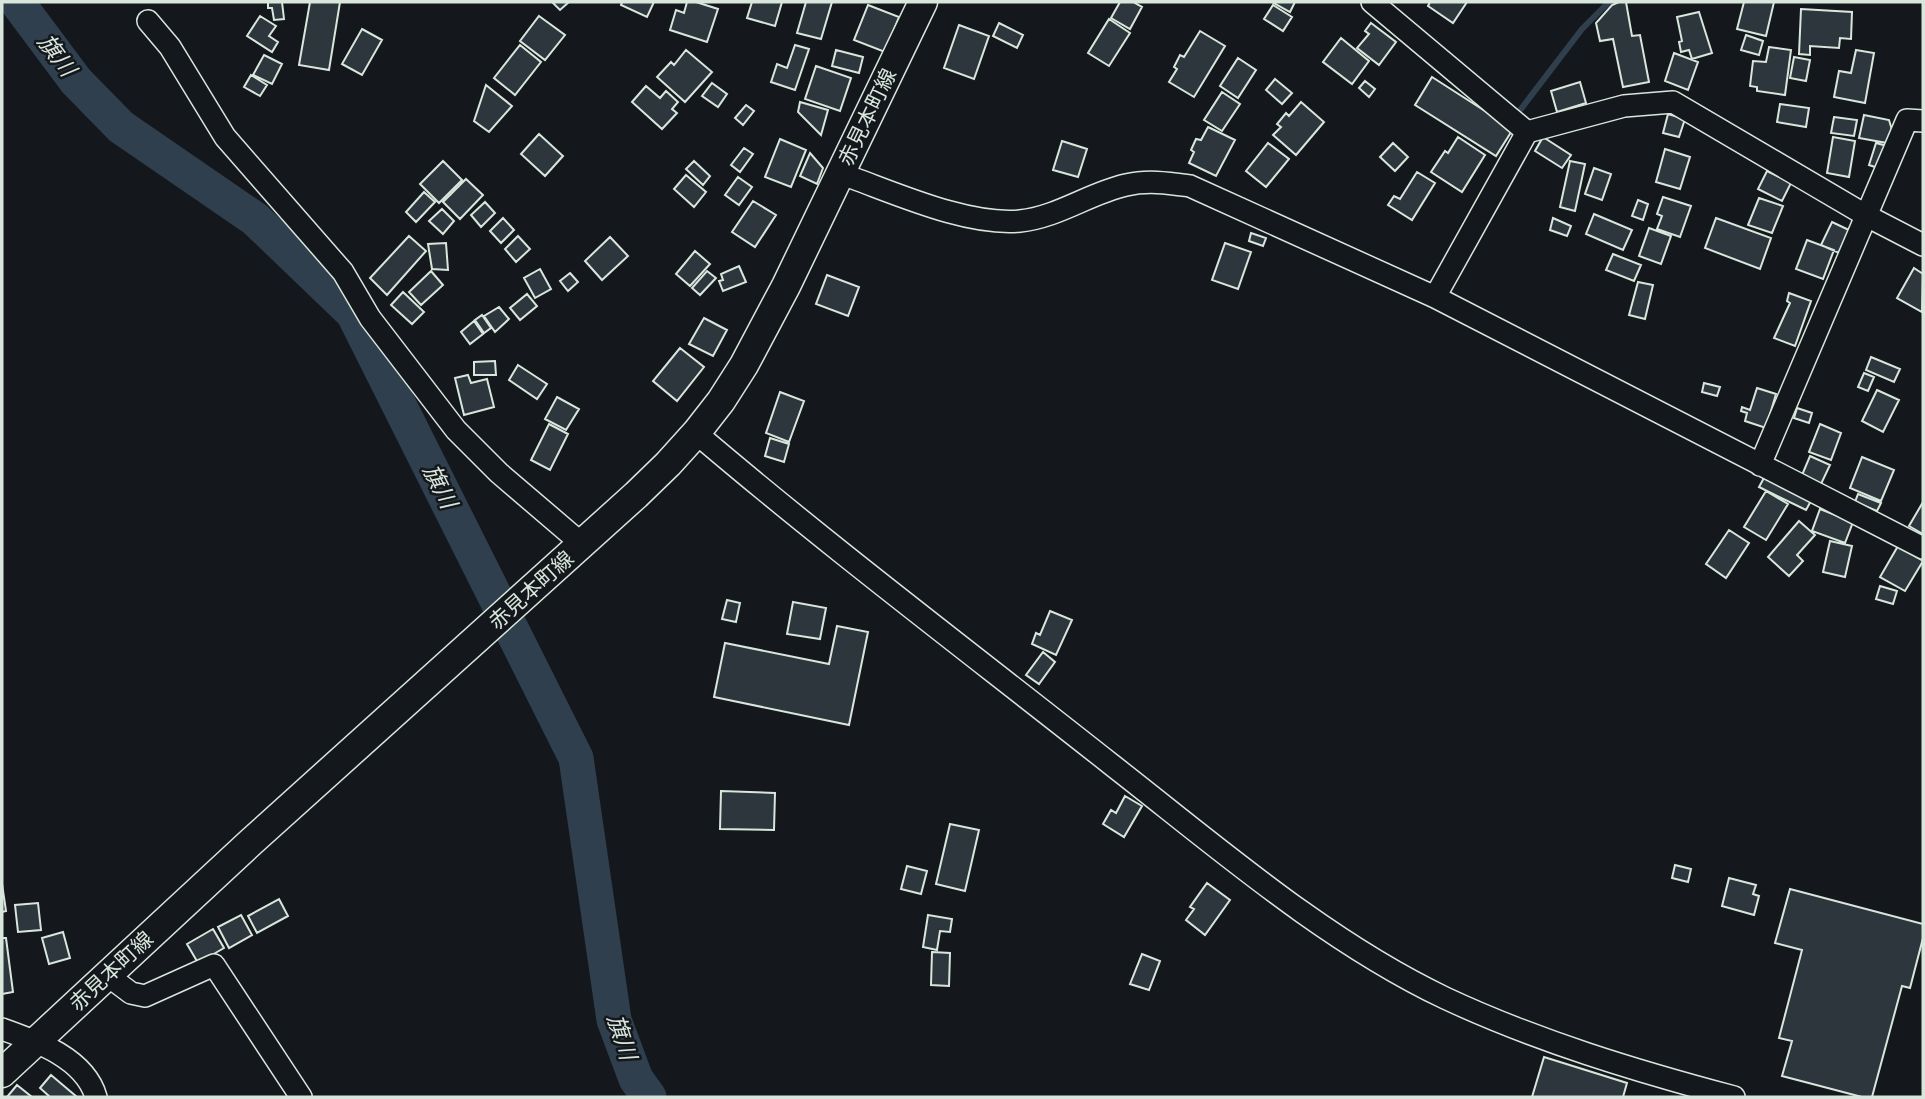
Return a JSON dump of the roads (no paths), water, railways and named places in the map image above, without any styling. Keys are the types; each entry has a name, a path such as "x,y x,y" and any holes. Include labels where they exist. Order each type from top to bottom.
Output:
{"main road":[{"name":"赤見本町線","path":"2,1073 668,464 696,433 721,401 765,328 923,2"}],"street":[{"path":"1372,2 1527,132"},
{"path":"148,21 170,47 225,137 343,272 370,318 456,430 573,551"},
{"path":"1435,296 1527,132 1624,106 1673,102 1867,216 1923,245"},
{"path":"1760,465 1908,120 1923,121"},
{"path":"839,173 946,210 982,219 1020,221 1058,211 1125,185 1159,181 1190,187 1435,296 1923,548"},
{"path":"696,433 936,628 1245,869 1384,965 1443,997 1561,1045 1734,1097"},
{"path":"107,975 131,993 145,996 214,965 301,1097"},
{"path":"2,1029 36,1042 71,1062 93,1088 96,1097"}],"waterway":[{"name":"旗川","path":"17,2 76,81 121,127 255,219 353,313 576,758 614,1020 636,1079 649,1097"},
{"path":"1521,109 1582,29 1609,2"}]}
